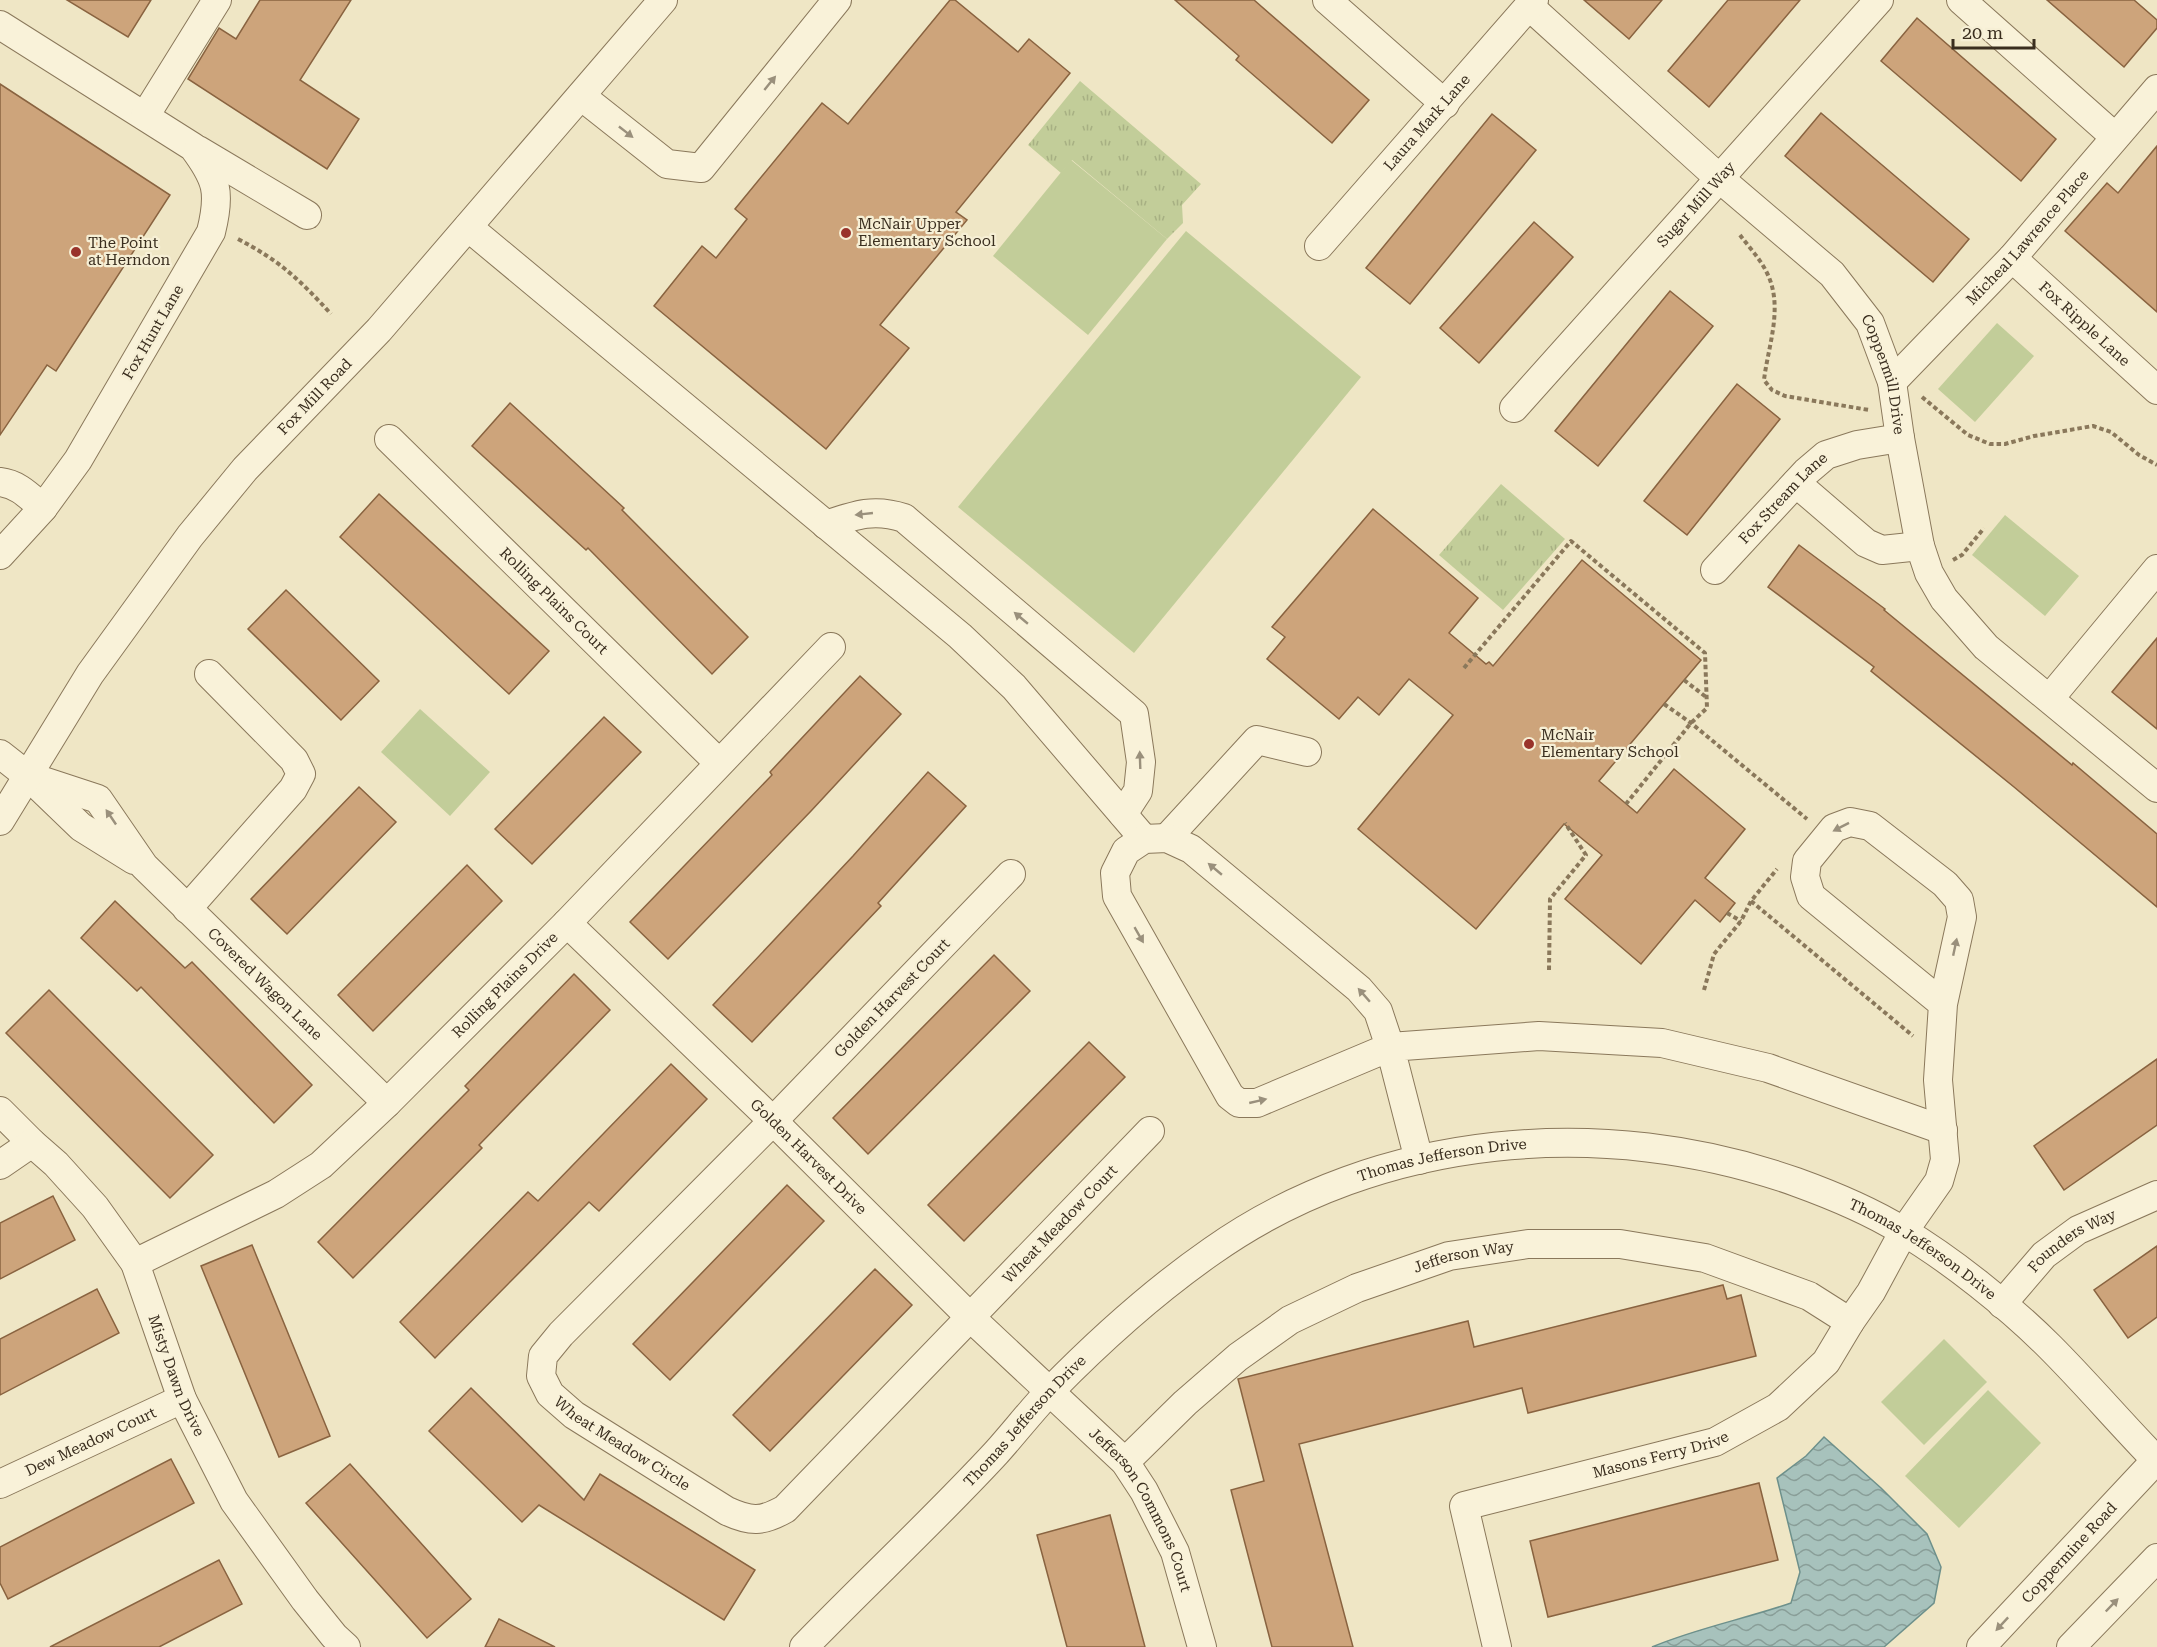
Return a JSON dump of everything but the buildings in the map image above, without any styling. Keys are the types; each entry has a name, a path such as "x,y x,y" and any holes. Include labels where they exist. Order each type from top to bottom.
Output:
{"street":[{"path":"145,116 217,0"},
{"name":"Fox Mill Road","path":"0,821 90,674 190,536 245,469 379,330 663,0"},
{"path":"581,96 666,164 701,168 837,0"},
{"path":"1327,0 1445,104"},
{"name":"Sugar Mill Way","path":"1515,408 1879,0"},
{"path":"1961,0 2115,136"},
{"name":"Laura Mark Lane","path":"1320,246 1531,3"},
{"name":"Coppermill Drive","path":"1531,3 1719,178 1832,274 1870,323 1892,382 1920,546 1929,573 1944,599 1986,646 2157,788"},
{"name":"Fox Hunt Lane","path":"0,25 193,147 307,214"},
{"name":"Micheal Lawrence Place","path":"1892,382 2012,258 2157,89"},
{"name":"Fox Hunt Lane","path":"0,555 43,508 78,460 211,232 216,209 216,186 209,168 193,147"},
{"path":"468,227 960,636 1014,687 1123,814 1155,839 1191,849 1359,989 1378,1011 1390,1047 1419,1160"},
{"name":"Fox Ripple Lane","path":"2012,258 2157,390"},
{"name":"Fox Stream Lane","path":"1715,570 1796,483 1826,455 1857,445 1898,427"},
{"name":"Rolling Plains Court","path":"388,439 719,763"},
{"path":"0,482 9,483 22,490 43,508"},
{"path":"1796,483 1866,543 1882,550 1920,546"},
{"path":"826,525 861,513 888,513 904,518 1134,714 1141,762 1138,790 1123,814"},
{"path":"2050,698 2157,569"},
{"name":"Rolling Plains Drive","path":"135,1263 276,1194 321,1165 387,1103 567,923 831,647"},
{"path":"187,909 293,789 301,774 294,760 209,674"},
{"path":"1306,752 1257,740 1155,839 1126,851 1115,873 1117,896 1230,1096 1239,1103 1257,1103 1390,1047 1539,1036 1662,1043 1768,1068 1943,1130"},
{"path":"0,754 28,776"},
{"name":"Covered Wagon Lane","path":"28,776 98,799 144,866 387,1103"},
{"name":"Masons Ferry Drive","path":"1497,1647 1464,1506 1715,1442 1778,1407 1826,1362 1871,1292 1904,1231 1939,1181 1946,1160 1938,1080 1943,1004 1962,917 1959,900 1945,884 1870,826 1850,822 1834,828 1807,861 1805,877 1811,896 1943,1004"},
{"name":"Golden Harvest Court","path":"773,1121 1011,874"},
{"name":"Golden Harvest Drive","path":"567,923 1049,1392"},
{"name":"Misty Dawn Drive","path":"0,1111 56,1164 95,1207 135,1263 182,1399 234,1501 305,1600 330,1643"},
{"name":"Wheat Meadow Circle","path":"773,1121 561,1334 543,1356 541,1376 550,1394 574,1415 727,1511 745,1520 768,1519 785,1509 971,1318"},
{"name":"Wheat Meadow Court","path":"971,1318 1150,1131"},
{"name":"Thomas Jefferson Drive","path":"804,1647 996,1453 1049,1392 1138,1308 1224,1243 1271,1215 1328,1189 1378,1171 1419,1160 1482,1149 1576,1141 1669,1149 1780,1177 1847,1201 1904,1231 2002,1304 2046,1343 2157,1460"},
{"path":"0,1165 32,1143"},
{"name":"Founders Way","path":"2002,1304 2044,1255 2078,1230 2157,1195"},
{"name":"Jefferson Way","path":"1125,1462 1185,1402 1238,1357 1290,1320 1357,1288 1449,1256 1528,1244 1620,1244 1705,1258 1809,1296 1850,1322"},
{"name":"Jefferson Commons Court","path":"1049,1392 1125,1462 1144,1491 1175,1552 1202,1647"},
{"name":"Dew Meadow Court","path":"0,1484 182,1399"},
{"name":"Coppermine Road","path":"1981,1647 2157,1460"},
{"path":"2071,1647 2157,1558"}],"path":[{"path":"1734,227 1767,272 1772,286 1774,310 1772,339 1764,380 1772,390 1785,396 1898,427"},
{"path":"232,236 266,253 285,267 331,314"},
{"path":"1919,395 1937,407 1968,435 1990,444 2005,444 2034,436 2093,426 2111,432 2139,455 2157,465"},
{"path":"1952,560 1962,555 1984,528"},
{"path":"1464,668 1571,541 1705,653 1707,708 1691,723 1626,804"},
{"path":"1684,680 1707,698"},
{"path":"1664,704 1691,723 1812,824"},
{"path":"1549,970 1550,899 1586,855 1565,823"},
{"path":"1751,901 1921,1042"},
{"path":"1727,913 1741,921"}],"green space":[{"path":"1080,81 1201,184 1182,205 1183,223 1167,239 1072,160 1061,173 1028,145"},
{"path":"1071,160 1167,239 1088,335 993,256"},
{"path":"1186,231 1361,377 1134,653 958,507"},
{"path":"1997,323 2034,356 1975,422 1938,389"},
{"path":"1501,484 1565,539 1503,610 1439,555"},
{"path":"2005,515 2079,576 2045,616 1972,555"},
{"path":"420,709 490,772 450,816 381,752"},
{"path":"1944,1339 1987,1382 1924,1445 1881,1402"},
{"path":"1988,1390 2041,1443 1959,1528 1905,1476"}],"water":[{"path":"1824,1437 1881,1488 1927,1534 1941,1567 1934,1603 1884,1647 1652,1647 1686,1634 1791,1603 1800,1572 1777,1478 1806,1456"}],"place":[{"name":"McNair Upper Elementary School","path":"846,233"},
{"name":"The Point at Herndon","path":"76,252"},
{"name":"McNair Elementary School","path":"1529,744"}]}
